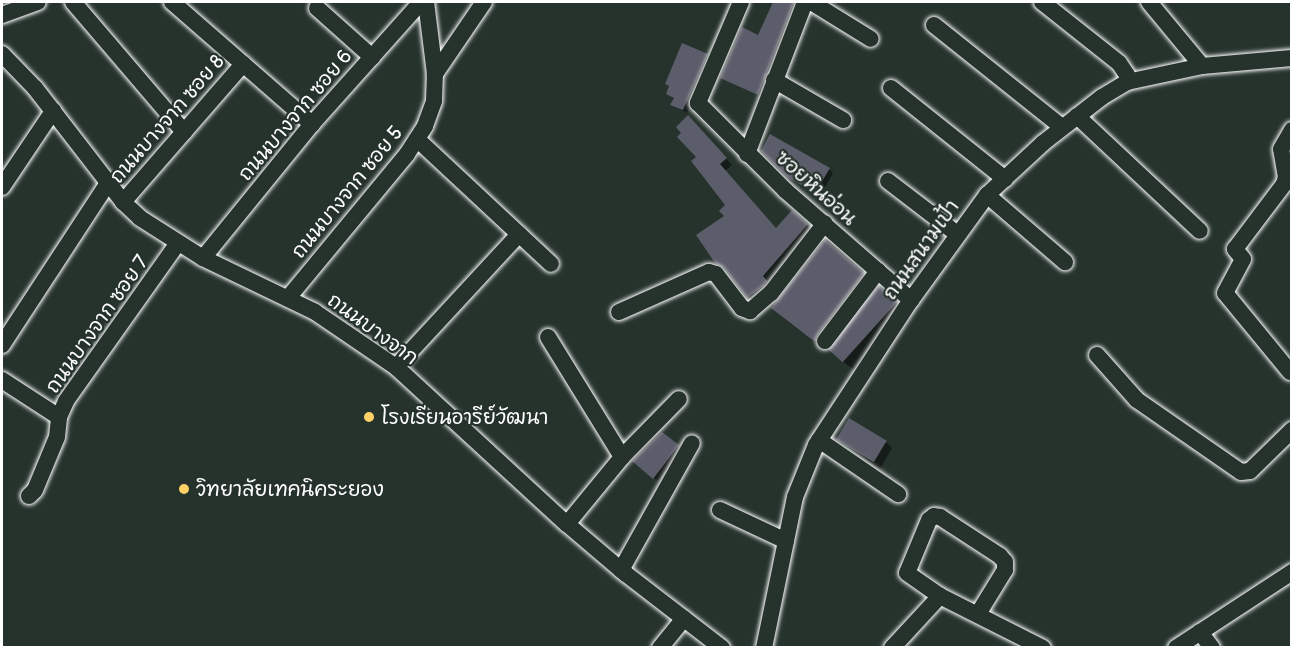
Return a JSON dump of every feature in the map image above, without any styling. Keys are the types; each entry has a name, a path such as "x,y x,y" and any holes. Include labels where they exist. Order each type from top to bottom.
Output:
{"street":[{"path":"2,15 38,2"},
{"path":"73,2 184,132"},
{"path":"172,2 312,124"},
{"name":"ถนนบางจาก ซอย 6","path":"203,258 312,124 421,2"},
{"name":"ถนนบางจาก ซอย 5","path":"288,298 417,139 434,101 435,74 426,2"},
{"path":"435,74 484,2"},
{"name":"ซอยหินอ่อน","path":"741,2 698,103 747,153 911,300"},
{"path":"747,153 805,2"},
{"path":"811,2 871,39"},
{"path":"1042,2 1119,63 1127,82"},
{"path":"1151,2 1202,66"},
{"path":"317,8 372,57"},
{"path":"934,25 1062,127"},
{"name":"ถนนบางจาก","path":"2,54 52,111 123,202 140,218 177,244 288,298 344,329 396,367 567,524 621,570 722,648"},
{"name":"ถนนสนามเป้า","path":"764,648 798,488 819,440 911,300 987,195 1062,127 1102,97 1127,82 1202,66 1292,58"},
{"name":"ถนนบางจาก ซอย 8","path":"123,202 243,64"},
{"path":"774,80 843,120"},
{"path":"891,88 1005,179"},
{"path":"2,187 52,111"},
{"path":"1077,116 1200,231"},
{"path":"1290,372 1225,294 1243,259 1235,249 1288,191 1281,149 1292,130"},
{"path":"417,139 551,264"},
{"path":"888,181 957,234"},
{"path":"2,345 108,183"},
{"path":"987,195 1065,262"},
{"path":"619,312 709,272 716,274 742,308 750,310 771,293 825,223"},
{"path":"396,367 519,234"},
{"name":"ถนนบางจาก ซอย 7","path":"29,496 35,490 57,437 59,417 66,401 177,244"},
{"path":"825,341 878,271"},
{"path":"548,337 622,457"},
{"path":"1097,355 1137,400 1241,472 1250,471 1292,430"},
{"path":"2,380 59,417"},
{"path":"567,524 622,457 679,399"},
{"path":"819,440 898,494"},
{"path":"621,570 692,443"},
{"path":"720,510 786,541"},
{"path":"978,614 1005,570 1005,562 1000,556 940,517 933,516 929,519 907,567 907,573 940,596 1042,648"},
{"path":"1176,648 1292,573"},
{"path":"892,648 940,596"},
{"path":"660,648 684,618"},
{"path":"1200,632 1212,648"}],"building":[{"path":"773,2 794,2 758,95 720,78 742,27 758,35"},
{"path":"682,43 708,54 683,110 670,105 674,98 666,94 669,86 665,84"},
{"path":"688,115 727,158 720,164 776,228 792,210 808,224 763,276 767,281 763,286 747,298 724,268 715,263 696,235 724,216 719,211 725,205 691,161 696,157 677,137 681,133 676,127"},
{"path":"770,134 830,168 815,193 787,177 761,151"},
{"path":"825,240 864,273 817,335 815,342 771,308"},
{"path":"879,286 897,302 843,362 825,346"},
{"path":"849,418 887,441 874,462 836,439"},
{"path":"662,432 679,445 653,479 632,461"}],"place":[{"name":"โรงเรียนอารีย์วัฒนา","path":"369,417"},
{"name":"วิทยาลัยเทคนิคระยอง","path":"184,489"}]}
